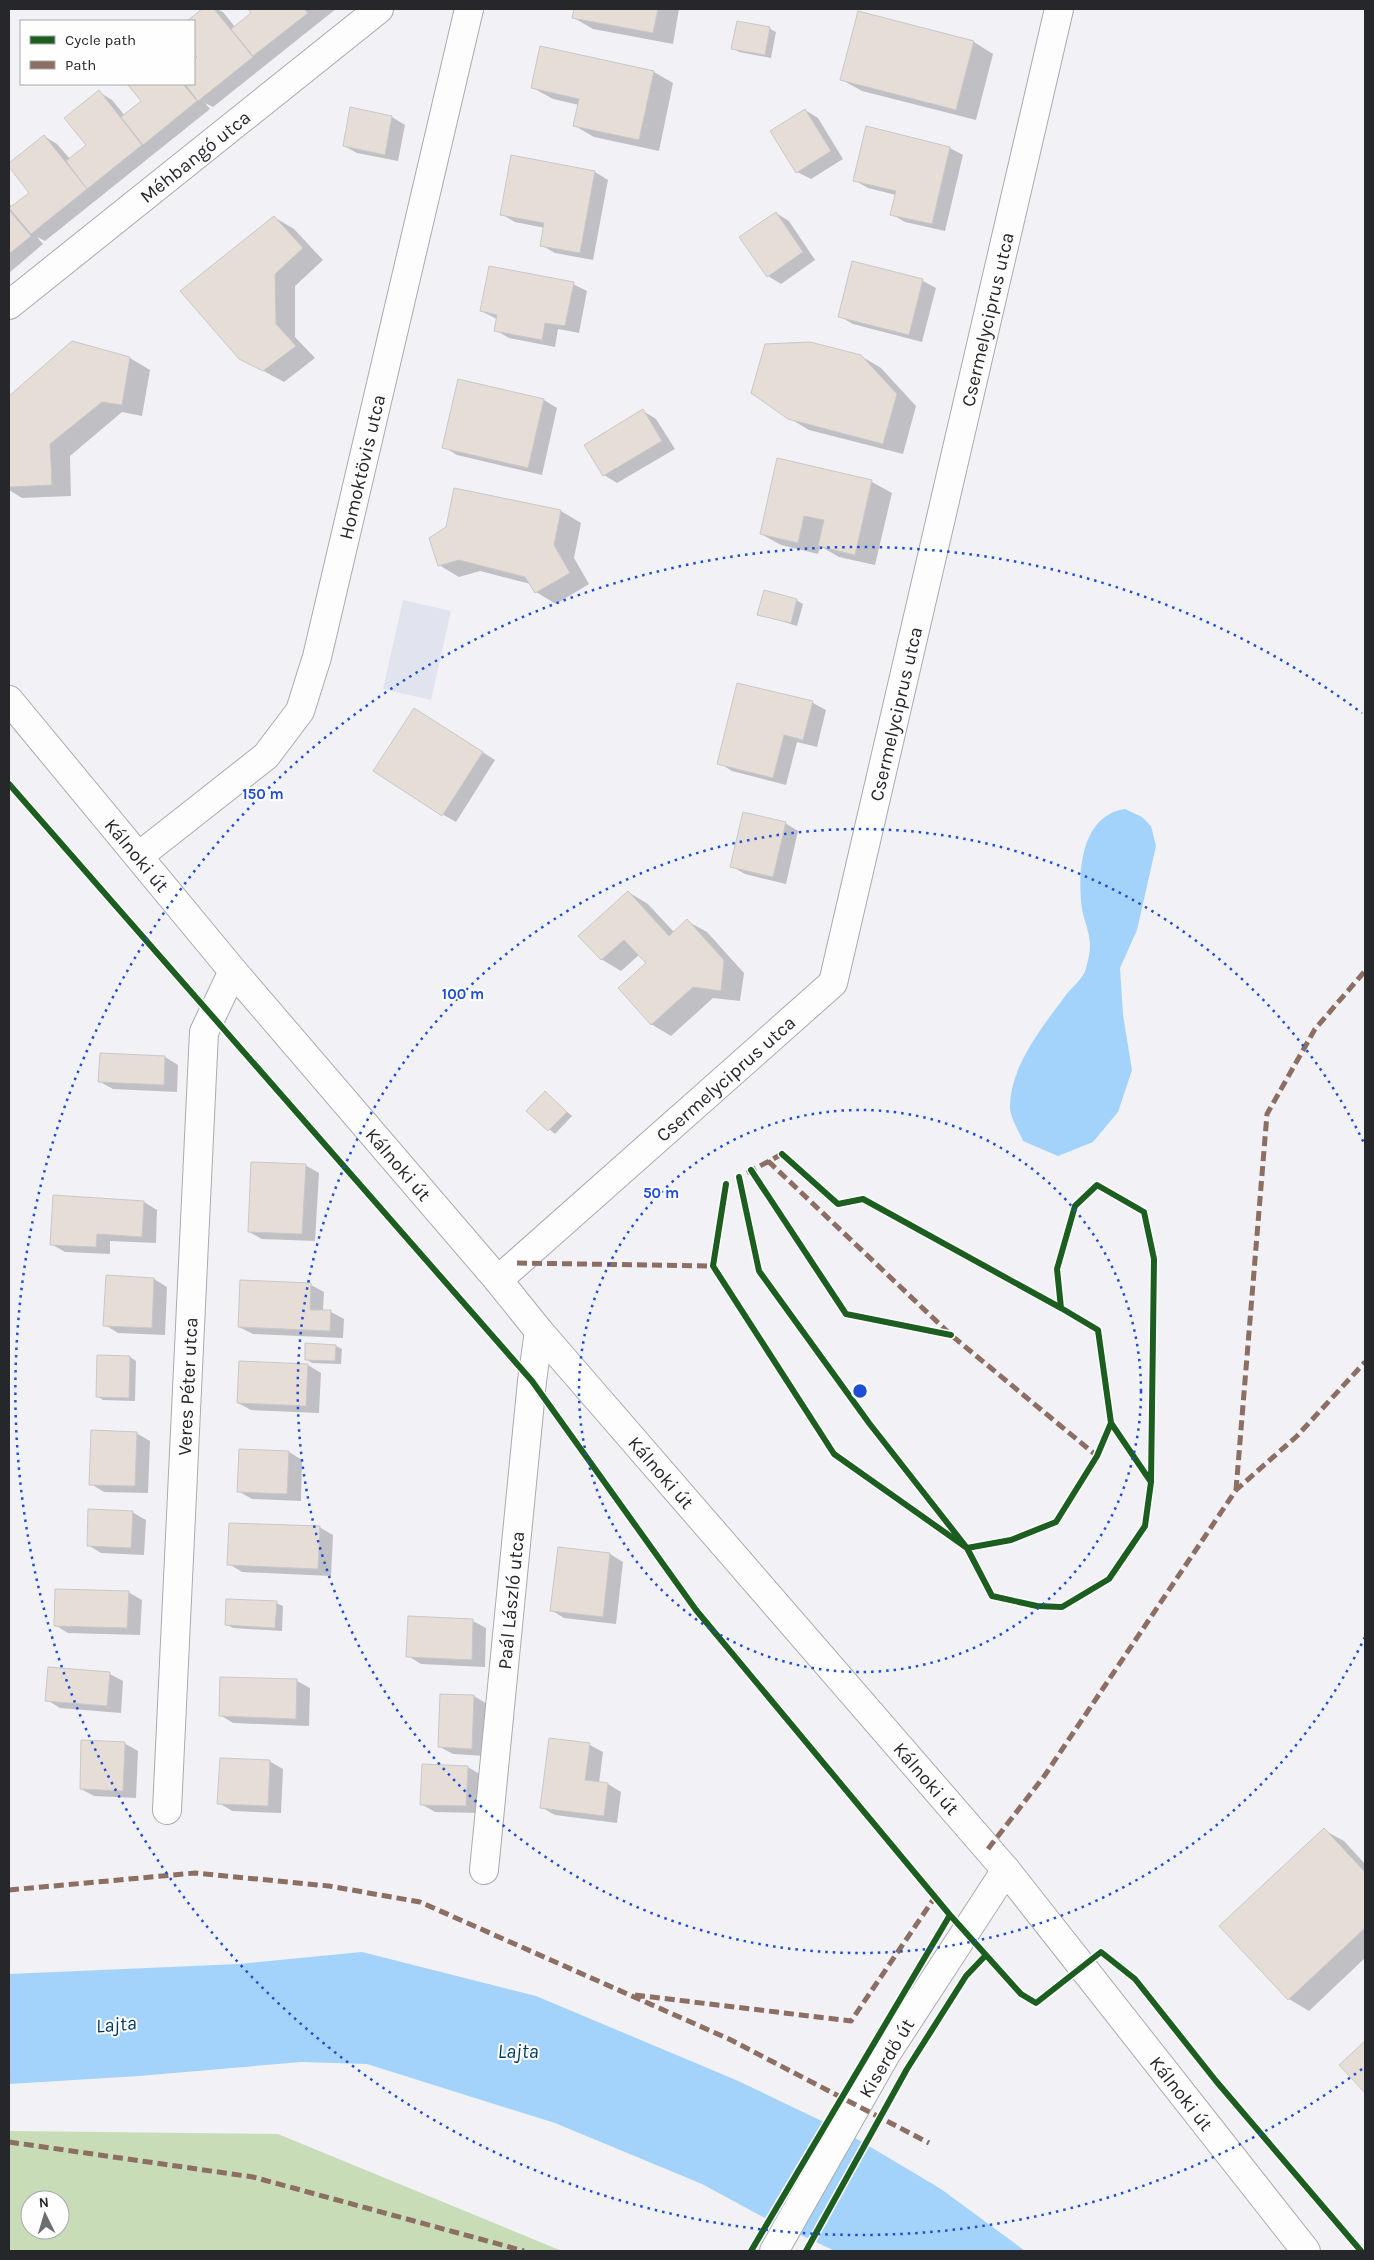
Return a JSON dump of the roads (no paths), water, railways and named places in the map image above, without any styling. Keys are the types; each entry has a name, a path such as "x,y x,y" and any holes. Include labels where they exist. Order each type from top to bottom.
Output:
{"street":[{"name":"Méhbangó utca","path":"9,305 379,9"},
{"name":"Homoktövis utca","path":"139,856 266,756 300,711 317,657 469,9"},
{"name":"Csermelyciprus utca","path":"498,1280 833,984 1059,9"},
{"name":"Kálnoki út","path":"9,700 233,971 539,1330 1006,1870 1306,2251"},
{"name":"Veres Péter utca","path":"167,1810 204,1032 233,971"},
{"name":"Paál László utca","path":"484,1870 531,1391 539,1330"},
{"name":"Kiserdő út","path":"774,2251 886,2054 1006,1870"}],"water":[{"path":"1125,809 1142,817 1151,826 1156,846 1137,930 1120,968 1123,1015 1132,1070 1118,1112 1093,1142 1058,1156 1023,1141 1011,1114 1012,1090 1016,1075 1030,1047 1066,995 1085,972 1090,946 1082,909 1080,879 1085,848 1099,822 1110,814"},
{"name":"Lajta","path":"362,1952 536,1996 736,2080 847,2133 941,2189 1025,2251 835,2251 765,2218 702,2184 555,2123 367,2064 301,2062 139,2076 9,2084 9,1974 239,1964"}]}
